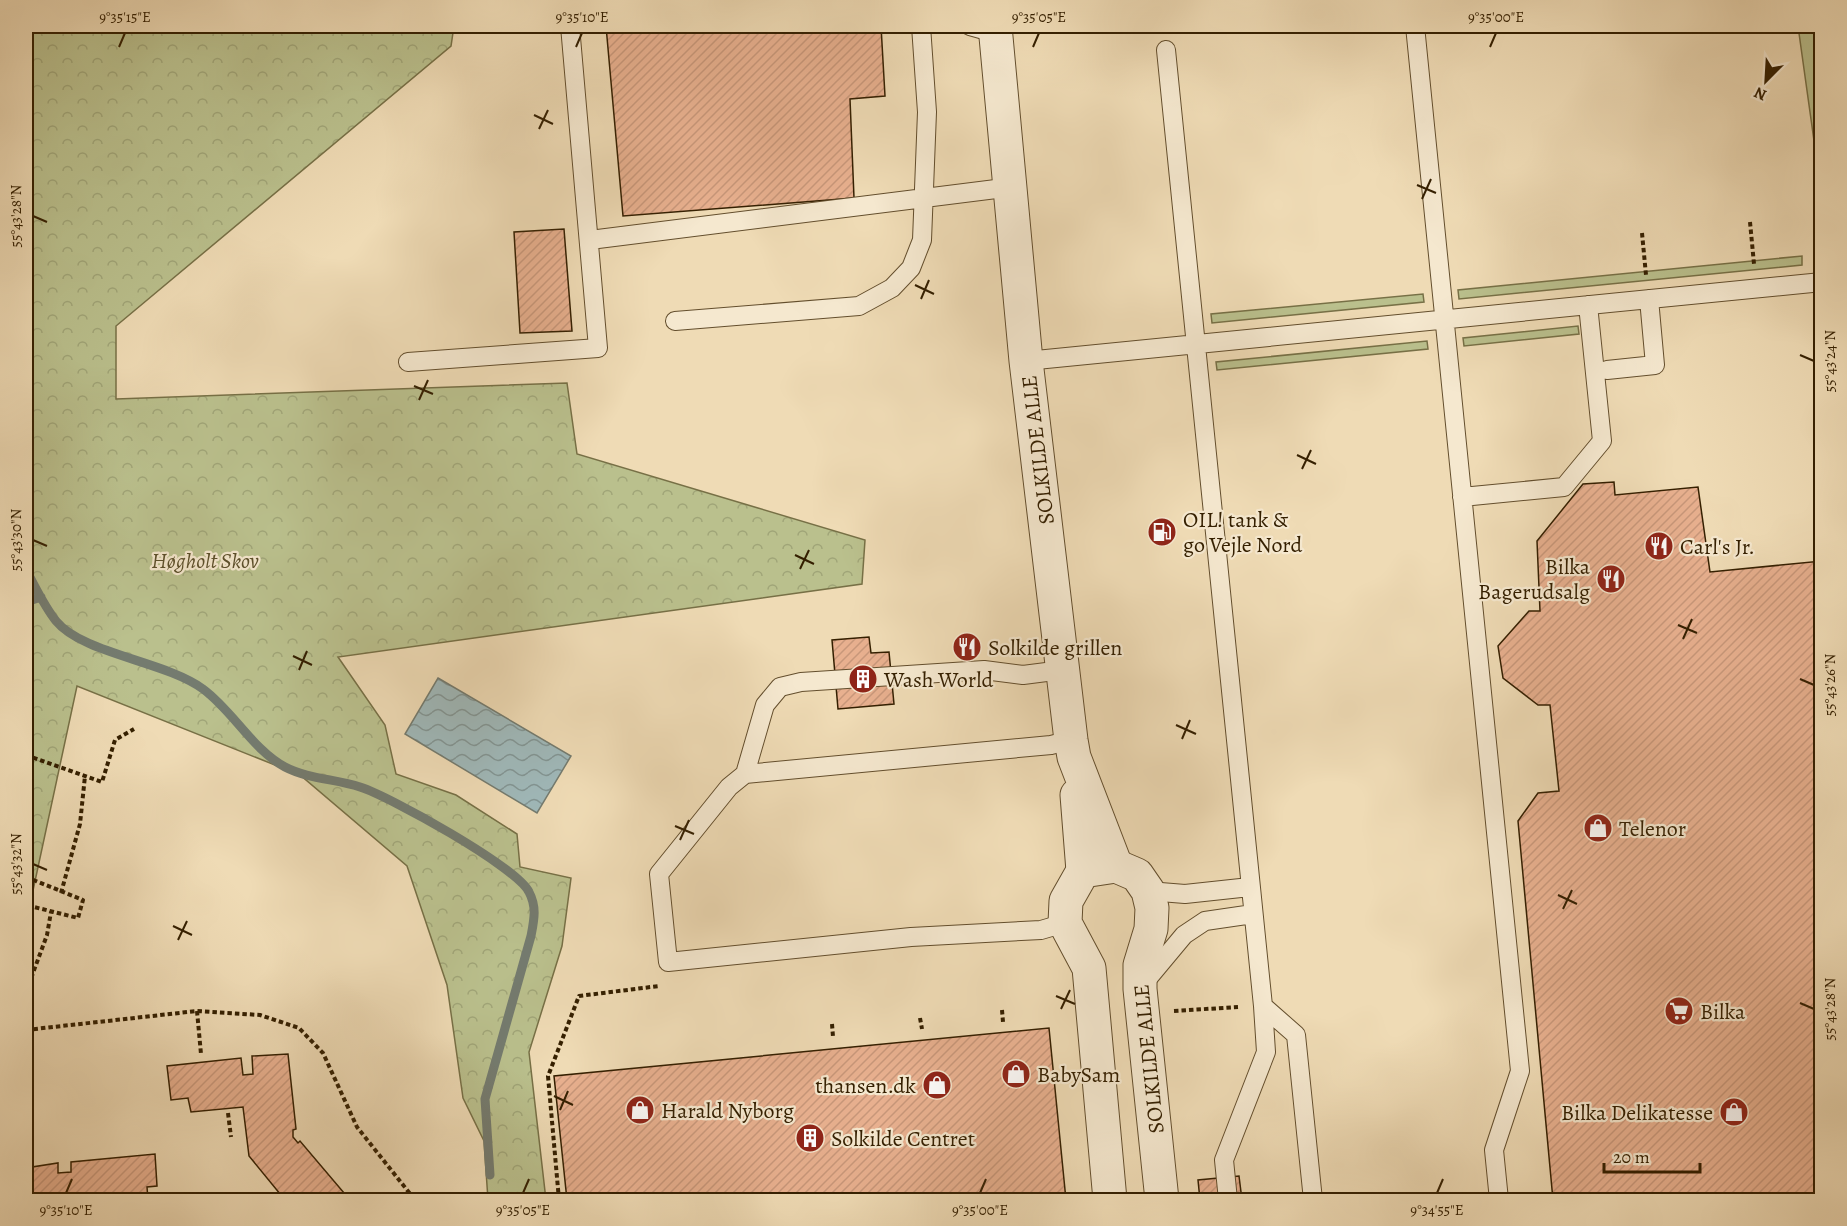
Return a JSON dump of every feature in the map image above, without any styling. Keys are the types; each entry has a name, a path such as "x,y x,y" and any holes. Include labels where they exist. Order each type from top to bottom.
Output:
{"street":[{"name":"SOLKILDE ALLE","path":"987,28 1012,187 1026,361 1072,748 1116,866"},
{"path":"1072,748 1083,871 1066,902 1065,922 1089,968 1110,1200"},
{"path":"1083,871 1116,866 1137,875 1148,891"},
{"name":"SOLKILDE ALLE","path":"1148,891 1152,908 1151,929 1140,965 1140,989 1162,1200"}],"lane":[{"path":"408,362 598,348 570,26"},
{"path":"675,321 859,306 892,288 911,268 921,240 927,112 921,26"},
{"path":"1415,26 1520,1071 1494,1149 1499,1200"},
{"path":"1166,50 1266,1052 1224,1160 1228,1200"},
{"path":"590,240 1012,187"},
{"path":"1026,361 1821,282"},
{"path":"1608,370 1655,365 1649,299"},
{"path":"1462,497 1564,487 1602,441 1588,305"},
{"path":"746,774 765,705 780,687 801,682 984,670 1023,675 1062,670"},
{"path":"1065,922 1041,930 911,937 668,962 659,874 729,787 746,774 1051,745 1072,748"},
{"path":"1148,891 1185,894 1250,887"},
{"path":"1140,989 1166,953 1184,935 1205,921 1253,914"},
{"path":"1263,1006 1296,1035 1313,1200"}],"path":[{"path":"1818,26 1821,126"},
{"path":"1750,222 1756,289"},
{"path":"1642,233 1649,299"},
{"path":"26,755 102,782 115,741 134,729"},
{"path":"61,893 80,824 85,776"},
{"path":"26,877 83,900 78,918 26,905"},
{"path":"26,992 46,935 51,912"},
{"path":"559,1200 548,1076 579,996 668,985"},
{"path":"1166,1012 1263,1006"},
{"path":"1002,1010 1003,1022"},
{"path":"26,1030 197,1011 260,1015 298,1028 323,1053 357,1127 415,1200"},
{"path":"197,1011 201,1054"},
{"path":"920,1018 922,1029"},
{"path":"832,1024 833,1037"},
{"path":"228,1113 231,1137"}],"green space":[{"name":"Høgholt Skov","path":"26,26 454,26 451,46 116,326 116,399 567,383 577,454 865,540 862,584 338,657 385,725 396,774 456,795 517,834 520,867 571,878 562,946 529,1052 546,1200 488,1200 484,1141 463,1098 447,985 407,866 300,775 77,686 26,923"},
{"path":"1798,26 1821,26 1821,191"},
{"path":"1802,256 1802,265 1459,299 1458,290"},
{"path":"1423,294 1424,302 1212,323 1211,314"},
{"path":"1578,326 1579,334 1464,346 1463,338"},
{"path":"1427,341 1428,349 1217,370 1216,362"}],"water":[{"path":"438,678 571,756 537,813 405,734"}],"building":[{"path":"606,26 881,26 885,96 850,99 854,198 623,216"},
{"path":"564,229 572,331 520,333 514,232"},
{"name":"Bilka","path":"1614,482 1615,495 1698,487 1710,572 1822,561 1822,1200 1553,1200 1518,821 1538,793 1559,791 1550,705 1538,705 1503,678 1498,646 1529,611 1540,611 1537,541 1583,484"},
{"name":"Wash World","path":"869,637 871,653 889,652 894,704 838,709 832,640"},
{"name":"Solkilde Centret","path":"1049,1028 1066,1200 567,1200 554,1076"},
{"path":"288,1054 296,1129 293,1130 293,1137 298,1143 300,1141 350,1200 285,1200 249,1156 243,1107 191,1112 188,1098 171,1100 167,1066 241,1058 243,1075 253,1074 252,1056"},
{"path":"155,1154 157,1186 147,1187 148,1200 29,1200 26,1168 58,1163 58,1173 71,1172 71,1162"},
{"path":"1239,1176 1242,1200 1200,1200 1198,1180"}],"waterway":[{"path":"26,570 56,621 69,632 104,650 187,679 214,698 263,751 285,767 303,774 360,787 397,804 478,850 502,866 529,892 534,908 531,936 485,1099 490,1175"},
{"path":"26,602 41,597"}],"place":[{"name":"OIL! tank & go Vejle Nord","path":"1162,532"},
{"name":"Carl's Jr.","path":"1659,546"},
{"name":"Bilka Bagerudsalg","path":"1611,579"},
{"name":"Solkilde grillen","path":"967,647"},
{"name":"Wash World","path":"863,679"},
{"name":"Telenor","path":"1598,828"},
{"name":"Bilka","path":"1679,1011"},
{"name":"BabySam","path":"1016,1074"},
{"name":"thansen.dk","path":"937,1085"},
{"name":"Harald Nyborg","path":"640,1110"},
{"name":"Bilka Delikatesse","path":"1734,1112"},
{"name":"Solkilde Centret","path":"810,1138"}]}
